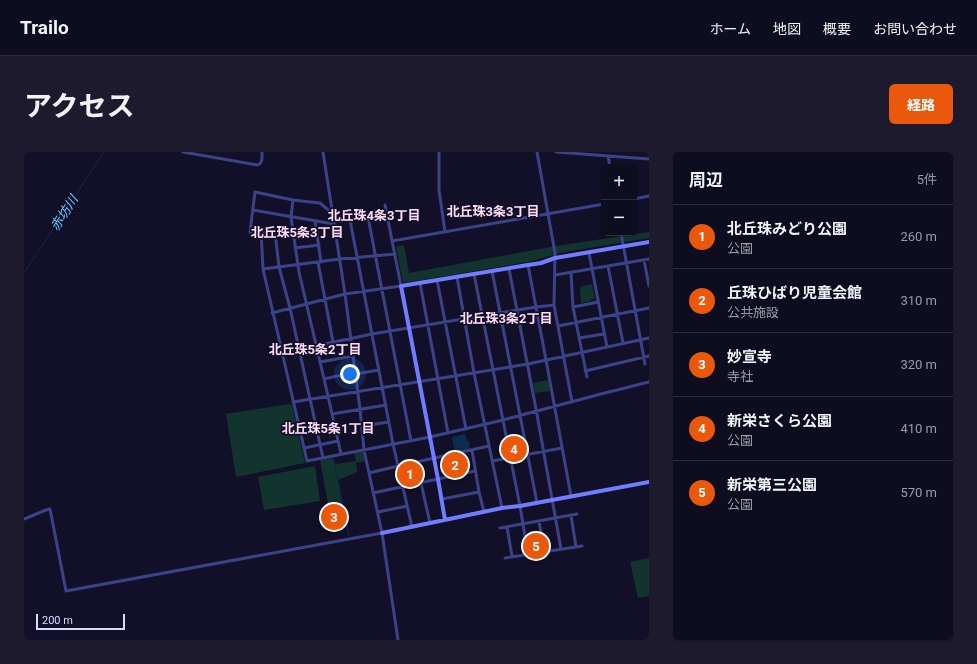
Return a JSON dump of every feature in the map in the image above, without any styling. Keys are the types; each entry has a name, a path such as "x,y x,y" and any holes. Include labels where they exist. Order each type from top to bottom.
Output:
{"street":[{"path":"183,152 257,165 260,165 261,163 262,152"},
{"path":"323,152 345,294 364,450 382,533 398,640"},
{"path":"439,152 440,190 445,232"},
{"path":"537,152 555,258 554,305 572,402"},
{"path":"556,152 649,159"},
{"path":"608,156 609,164"},
{"path":"317,232 293,235 261,231 250,232 255,192 293,200 320,203 333,214"},
{"path":"637,198 649,196"},
{"path":"293,200 291,217 298,265 340,454"},
{"path":"385,205 445,520"},
{"path":"392,241 601,205"},
{"path":"253,210 334,223 387,213"},
{"path":"368,216 411,441"},
{"path":"350,220 393,444 412,527"},
{"path":"315,221 319,245 319,262 333,342"},
{"path":"261,231 263,270 307,461 466,429 649,382"},
{"path":"275,232 279,267 290,308 323,458"},
{"path":"621,236 645,364"},
{"path":"272,313 345,294 509,269 541,263 555,258 649,242"},
{"path":"295,248 319,245"},
{"path":"589,253 607,347"},
{"path":"263,270 340,259 395,254"},
{"path":"555,275 649,259"},
{"path":"644,260 649,286"},
{"path":"528,265 571,496"},
{"path":"608,266 623,343"},
{"path":"509,269 537,411 561,549"},
{"path":"492,271 537,503"},
{"path":"571,273 573,307 587,377"},
{"path":"474,274 520,506 528,554"},
{"path":"457,277 474,373 502,508"},
{"path":"437,280 466,429"},
{"path":"420,283 448,433"},
{"path":"573,307 598,302"},
{"path":"282,353 372,334 554,305"},
{"path":"558,326 649,308"},
{"path":"579,338 604,334"},
{"path":"294,402 528,364 649,338"},
{"path":"320,362 353,356"},
{"path":"585,371 649,356"},
{"path":"324,379 379,370"},
{"path":"332,414 386,405"},
{"path":"362,426 389,422"},
{"path":"304,448 338,441"},
{"path":"369,473 489,446"},
{"path":"492,461 562,448"},
{"path":"472,450 484,512"},
{"path":"373,492 476,471"},
{"path":"24,518 50,509 66,591 382,533 502,508 649,482"},
{"path":"421,483 430,523"},
{"path":"442,499 479,492"},
{"path":"378,512 407,506"},
{"path":"500,528 577,514"},
{"path":"571,515 576,547"},
{"path":"539,521 544,552"},
{"path":"507,527 512,556"},
{"path":"505,558 582,546"}],"green space":[{"path":"649,232 649,238 559,253 533,261 403,283 396,246 404,245 409,273 556,246 622,236 637,236 637,234"},
{"path":"592,284 595,299 581,303 580,287"},
{"path":"548,380 550,391 535,393 533,383"},
{"path":"289,404 292,405 305,463 236,477 226,414"},
{"path":"363,452 365,461 356,462 357,472 338,480 335,464 356,461 354,453"},
{"path":"333,458 343,506 329,509 320,460"},
{"path":"416,464 421,481 404,484 400,468"},
{"path":"315,466 320,501 264,510 258,477"},
{"path":"649,558 649,596 638,598 630,562"}],"water":[{"path":"465,434 467,441 469,441 470,450 455,453 452,437"}],"waterway":[{"name":"赤坊川","path":"24,273 104,152"},
{"path":"334,461 349,536"}],"place":[{"name":"新栄さくら公園","path":"514,449"},
{"name":"丘珠ひばり児童会館","path":"455,465"},
{"name":"北丘珠みどり公園","path":"410,474"},
{"name":"妙宣寺","path":"334,517"},
{"name":"新栄第三公園","path":"536,546"}],"district":[{"name":"北丘珠3条3丁目","path":"493,211"},
{"name":"北丘珠4条3丁目","path":"374,215"},
{"name":"北丘珠5条3丁目","path":"297,232"},
{"name":"北丘珠3条2丁目","path":"506,318"},
{"name":"北丘珠5条2丁目","path":"315,349"},
{"name":"北丘珠5条1丁目","path":"328,428"}]}
